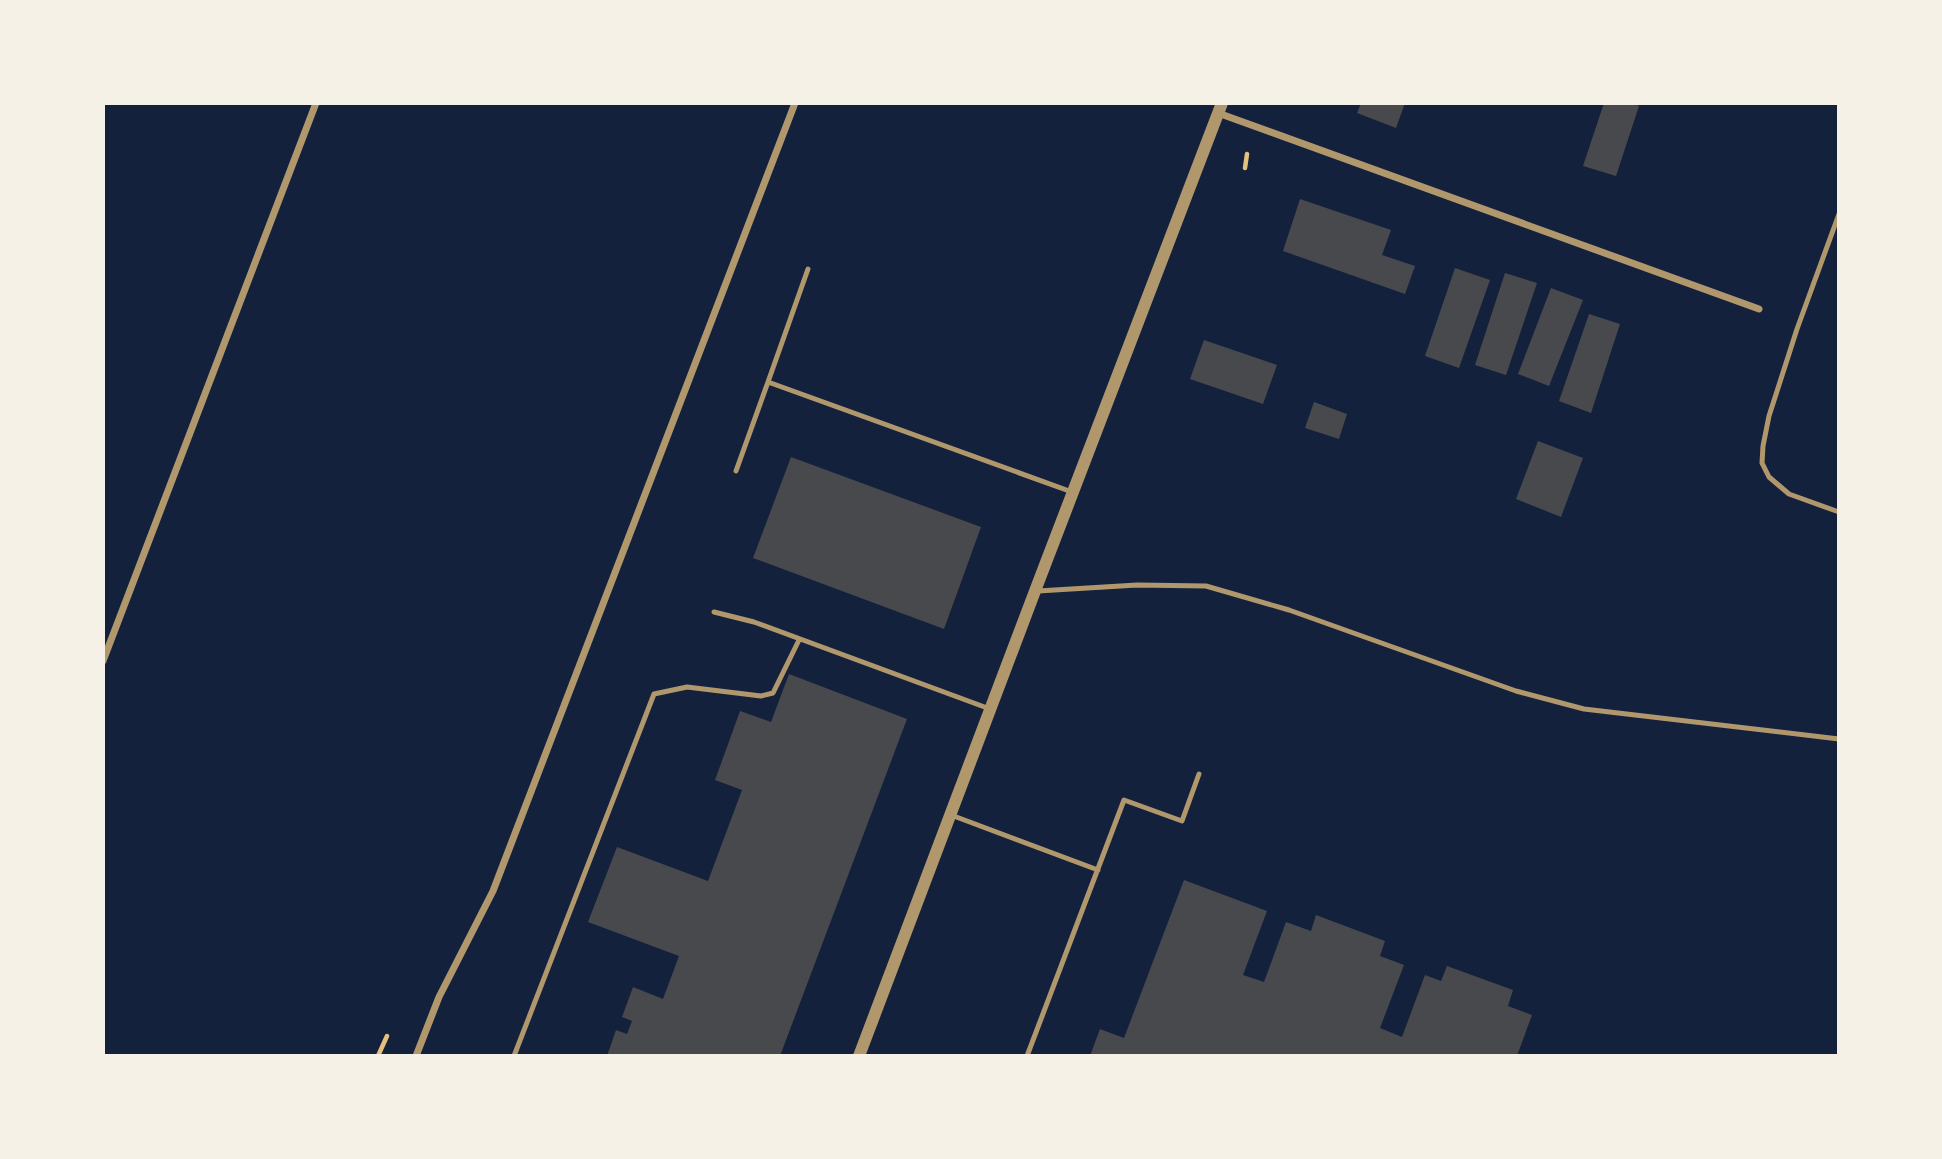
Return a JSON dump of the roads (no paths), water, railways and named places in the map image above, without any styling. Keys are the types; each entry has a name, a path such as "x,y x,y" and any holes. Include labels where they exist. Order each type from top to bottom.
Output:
{"street":[{"path":"103,661 316,103"},
{"path":"416,1056 439,997 494,891 795,103"},
{"path":"859,1056 1220,108 1759,309"}],"lane":[{"path":"1839,214 1769,416 1762,455 1762,463 1769,477 1789,494 1839,512"},
{"path":"736,471 808,270"},
{"path":"768,382 1072,492"},
{"path":"1035,591 1137,585 1206,586 1289,610 1516,691 1584,709 1839,739"},
{"path":"714,612 754,622 990,709"},
{"path":"514,1056 654,694 687,687 761,696 773,692 799,640"},
{"path":"1027,1056 1124,800 1182,821 1199,774"},
{"path":"951,815 1098,870"}]}
